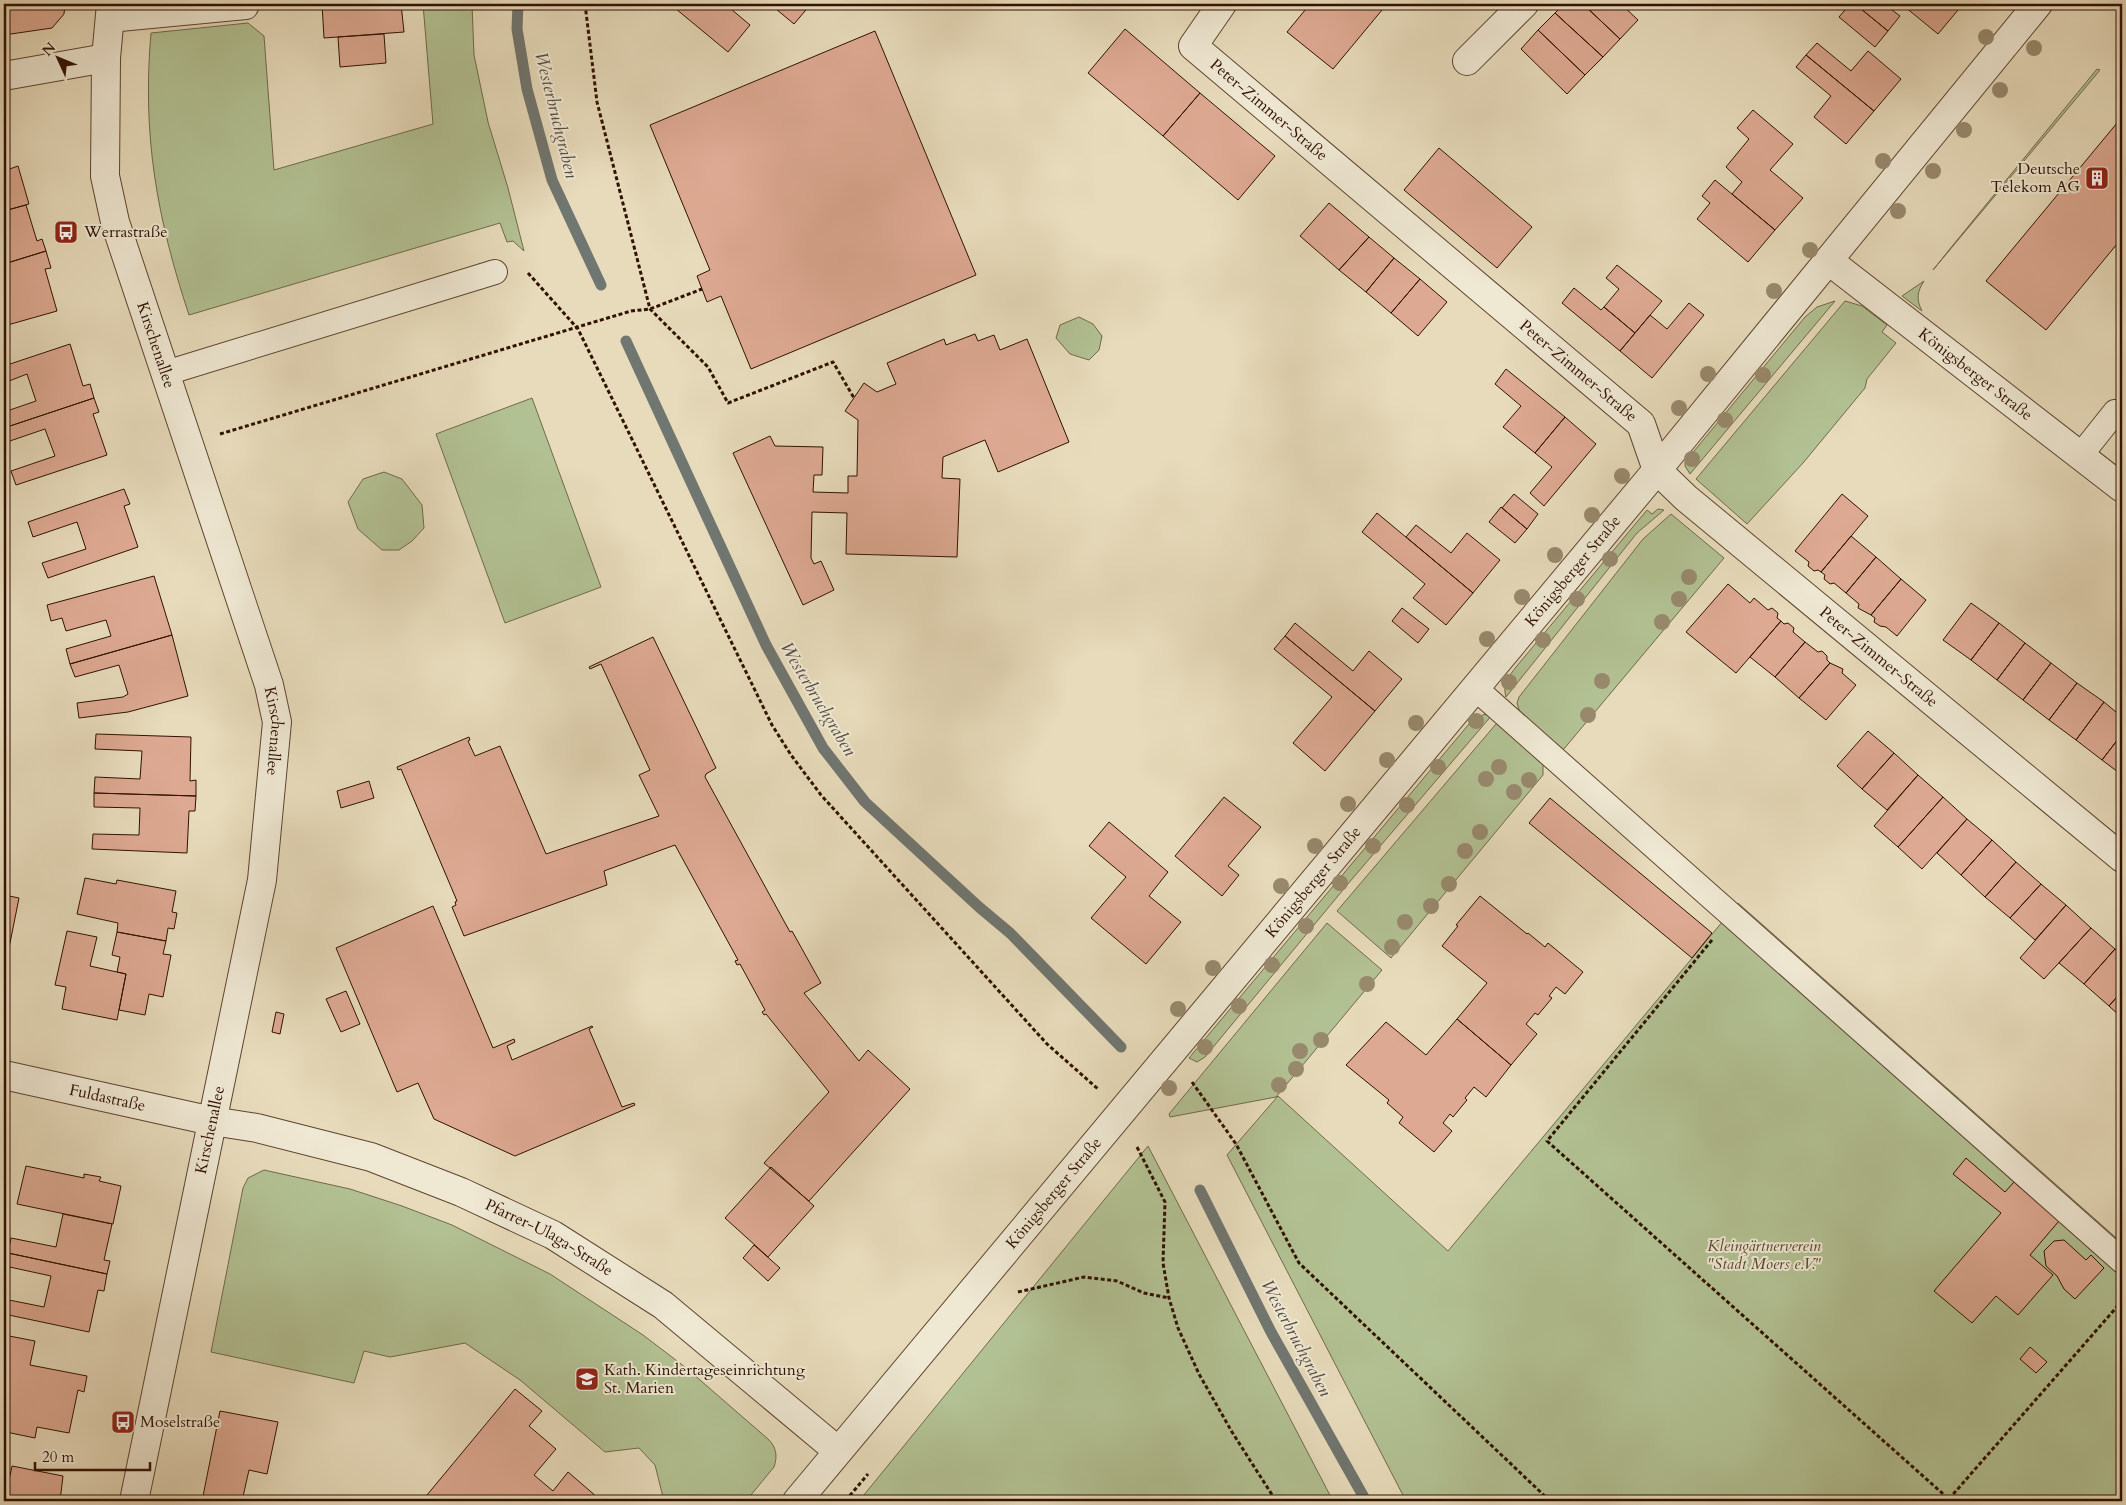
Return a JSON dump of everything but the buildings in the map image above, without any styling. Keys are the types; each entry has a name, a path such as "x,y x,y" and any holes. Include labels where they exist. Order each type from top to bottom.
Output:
{"street":[{"name":"Peter-Zimmer-Straße","path":"1222,4 1193,46 1641,424 1657,470 1686,498 2122,858"},
{"path":"1467,60 1524,4"},
{"name":"Königsberger Straße","path":"797,1501 1657,470 2038,4"},
{"name":"Kirschenallee","path":"110,12 106,58 105,176 115,222 269,685 277,722 262,880 134,1501"},
{"path":"4,76 106,58"},
{"name":"Königsberger Straße","path":"1829,261 2122,488"},
{"name":"Fuldastraße","path":"4,1075 212,1121"},
{"name":"Pfarrer-Ulaga-Straße","path":"212,1121 258,1128 371,1157 461,1192 553,1235 662,1305 838,1452"}],"lane":[{"path":"110,12 246,7"},
{"path":"166,373 495,272"},
{"path":"2080,456 2115,412"},
{"path":"1475,688 2122,1262"}],"path":[{"path":"584,4 598,102 650,309 708,367 728,403 833,362 854,398"},
{"path":"495,272 522,266 578,329 772,725 791,755 821,795 1047,1044 1123,1111 1137,1147 1165,1202 1163,1263 1169,1298 1178,1328 1199,1374 1232,1432 1276,1501"},
{"path":"189,443 578,329 631,311 650,309 702,289"},
{"path":"1732,916 1547,1141 1950,1500 2122,1301"},
{"path":"1172,1053 1236,1144 1299,1264 1550,1501"},
{"path":"1012,1299 1018,1291 1084,1276 1117,1281 1144,1293 1169,1298"},
{"path":"847,1500 872,1468"}],"green space":[{"path":"423,4 472,4 474,55 488,122 508,188 524,251 513,241 507,242 500,223 189,315 168,244 155,176 149,107 151,33 248,23 264,36 274,170 433,124"},
{"path":"2097,69 2100,70 1933,270 1949,250"},
{"path":"1924,281 1918,296 1922,311 1902,296"},
{"path":"1835,301 1690,474 1685,466 1685,462 1805,317 1817,307"},
{"path":"1845,301 1862,306 1887,325 1882,332 1896,343 1867,379 1865,388 1803,463 1747,524 1696,479"},
{"path":"1079,317 1093,324 1102,336 1099,350 1089,360 1070,354 1056,338 1060,325"},
{"path":"532,398 601,587 505,623 436,434"},
{"path":"384,472 402,479 422,505 424,528 412,541 399,550 382,550 358,529 348,502 363,479"},
{"path":"1658,509 1664,510 1637,533 1506,697 1506,685 1516,667 1647,510 1652,514"},
{"path":"1671,514 1724,558 1563,750 1520,713 1517,703 1519,697 1643,539"},
{"path":"1486,714 1492,715 1347,885 1205,1057 1197,1062 1189,1058 1474,718"},
{"path":"1501,723 1543,760 1543,775 1391,958 1337,911 1496,724"},
{"name":"Kleingärtnerverein \"Stadt Moers e.V.\"","path":"1738,903 2122,1243 2122,1501 1406,1501 1227,1155 1278,1096 1448,1251"},
{"path":"1327,923 1382,970 1276,1097 1170,1117 1169,1114"},
{"path":"1148,1146 1333,1501 859,1501"},
{"path":"264,1170 350,1189 402,1206 452,1225 550,1274 643,1335 685,1367 771,1442 776,1455 774,1467 746,1501 664,1501 655,1465 639,1448 605,1452 520,1380 465,1343 390,1357 364,1351 354,1383 211,1352 243,1188 248,1178"}],"waterway":[{"name":"Westerbruchgraben","path":"518,4 517,29 527,89 552,180 601,285"},
{"name":"Westerbruchgraben","path":"626,341 766,645 823,748 865,802 1010,933 1121,1047"},
{"name":"Westerbruchgraben","path":"1200,1190 1271,1332 1366,1501"}],"place":[{"name":"Deutsche Telekom AG","path":"2097,178"},
{"name":"Werrastraße","path":"66,232"},
{"name":"Kath. Kindertageseinrichtung St. Marien","path":"587,1379"},
{"name":"Moselstraße","path":"123,1422"}]}
